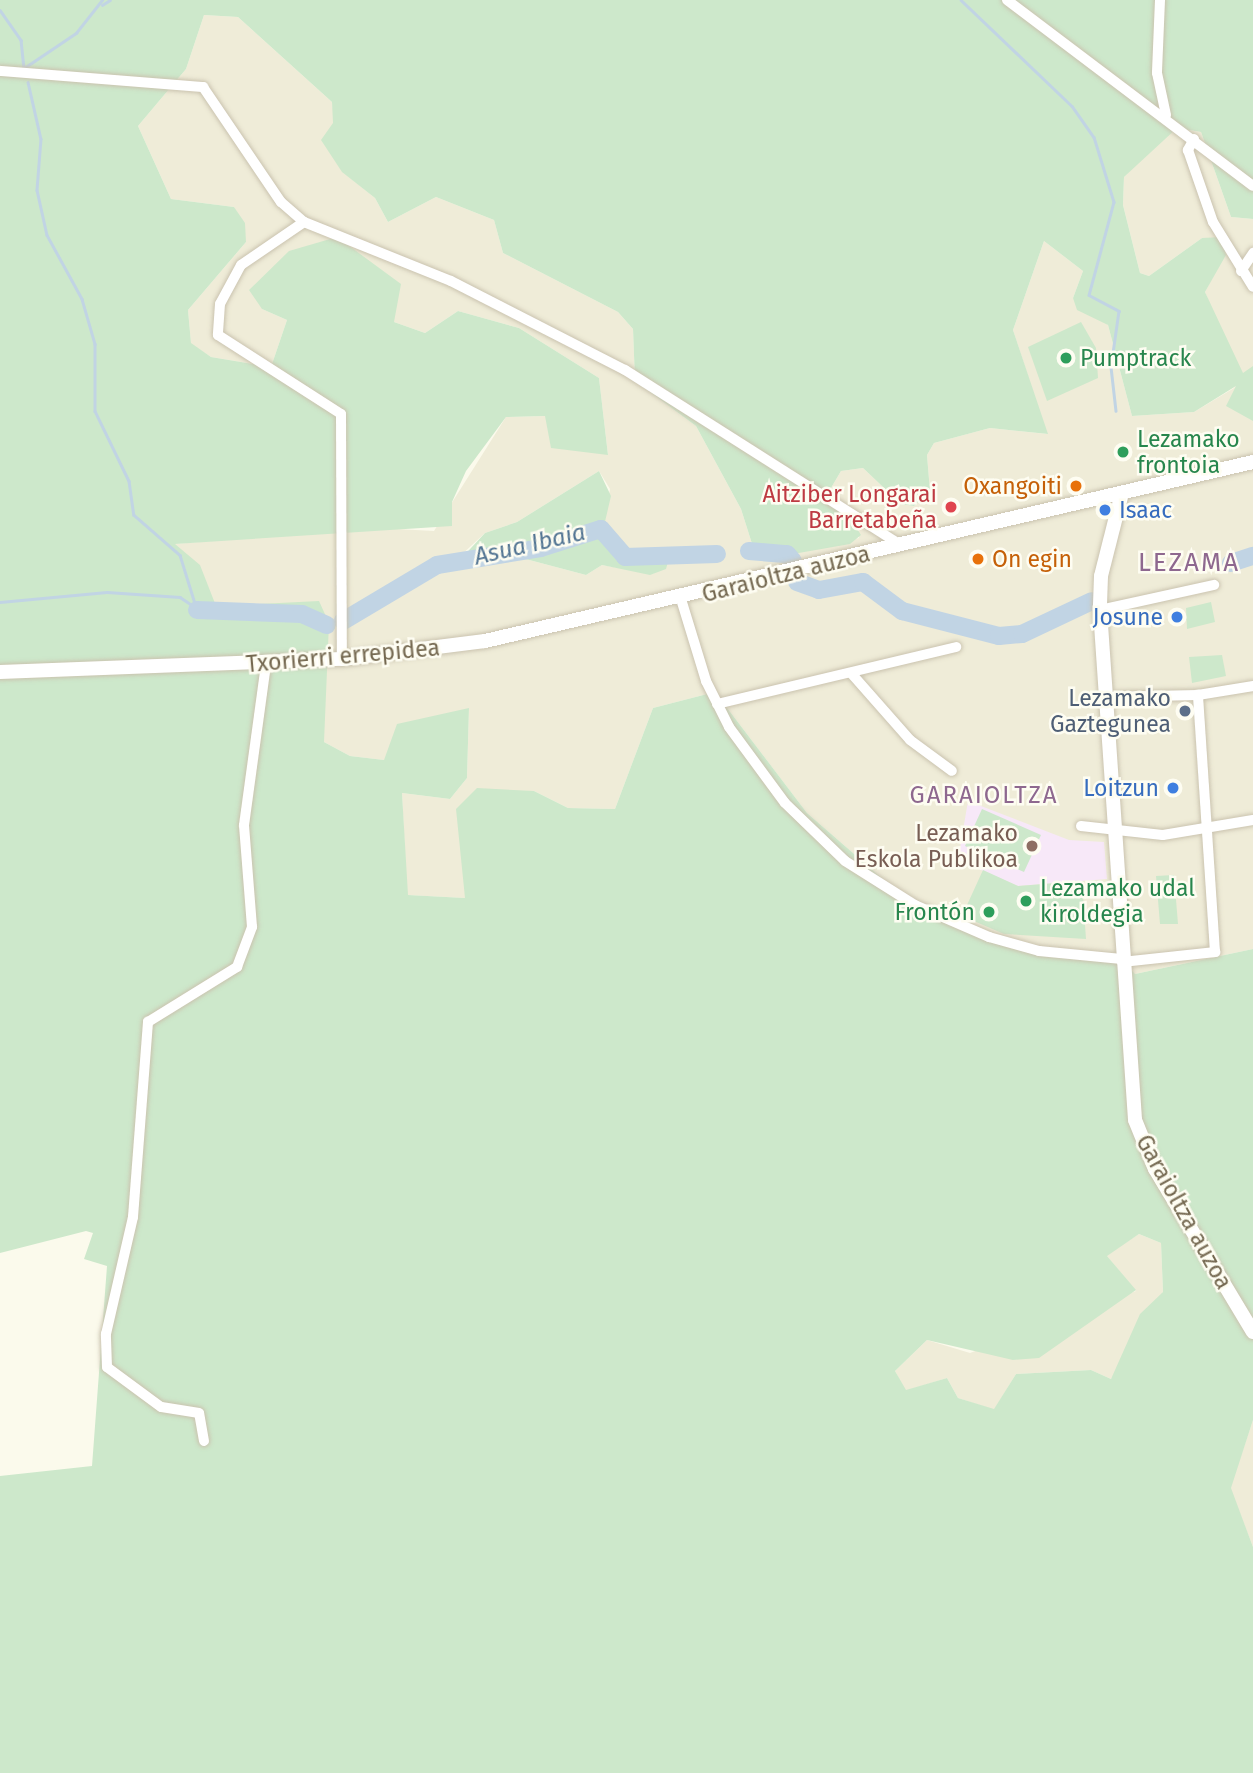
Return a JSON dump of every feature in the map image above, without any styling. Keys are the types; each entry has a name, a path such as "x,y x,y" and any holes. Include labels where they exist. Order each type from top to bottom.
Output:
{"street":[{"path":"1007,0 1166,116 1253,186"},
{"path":"1160,0 1157,73 1166,116"},
{"path":"0,71 203,87 281,202 304,222 451,281 625,370 901,545"},
{"path":"1194,139 1188,150 1213,222 1253,287"},
{"path":"304,222 241,265 220,304 218,335 341,414 342,659"},
{"path":"1241,271 1253,253"},
{"name":"Garaioltza auzoa","path":"1198,695 1213,955 1122,960 1039,951 989,937 882,886 785,803 717,704 681,599 1253,463"},
{"name":"Garaioltza auzoa","path":"1122,493 1101,576 1100,610 1122,960 1139,1137 1253,1332"},
{"path":"1100,610 1214,585"},
{"name":"Txorierri errepidea","path":"0,672 266,664 342,659 485,641 681,599"},
{"path":"717,704 956,647"},
{"path":"204,1441 199,1413 161,1407 107,1367 106,1334 133,1217 148,1022 237,967 252,927 244,825 266,664"},
{"path":"851,673 910,740 952,771"},
{"path":"1105,697 1198,695 1253,685"},
{"path":"1081,826 1113,831 1207,831 1253,820"}],"shaded area":[{"path":"204,15 238,17 332,102 343,172 375,198 388,222 436,197 494,220 503,253 618,312 633,329 635,381 696,426 741,509 754,550 791,553 859,538 854,516 831,488 841,471 863,468 901,504 914,506 930,491 927,455 934,443 990,428 1047,434 1013,330 1044,241 1083,271 1073,298 1108,325 1132,416 1194,412 1234,388 1240,381 1205,292 1226,251 1202,238 1149,276 1140,273 1123,205 1124,177 1146,153 1177,128 1201,132 1231,217 1253,219 1253,949 1135,974 1088,958 1018,949 907,900 807,813 715,692 653,708 615,809 568,808 534,791 466,876 465,898 407,895 402,793 450,799 467,778 469,708 384,760 350,756 324,742 324,633 247,605 216,606 174,544 378,528 434,531 506,417 546,416 608,455 599,378 519,328 458,311 425,333 394,322 262,309 287,320 271,367 211,357 191,344 188,310 246,242 234,207 171,199 138,126 186,69","holes":["599,471 610,489 604,526 624,552 667,549 653,574 602,565 586,575 518,557 459,557 485,533 517,522"]},
{"name":"Lezamako Eskola Publikoa","path":"968,801 1069,840 1104,842 1107,879 1018,886 958,860"},
{"path":"1139,1234 1161,1243 1163,1292 1111,1379 1091,1370 1016,1374 994,1410 958,1398 947,1378 905,1391 895,1371 927,1340 970,1353 1136,1291 1106,1255"},
{"path":"1253,1420 1253,1547 1230,1488"}],"green space":[{"path":"0,0 1253,0 1253,219 1231,217 1201,132 1177,128 1124,177 1123,205 1140,273 1149,276 1202,238 1222,237 1226,255 1205,292 1243,373 1253,366 1253,421 1226,406 1236,386 1194,412 1132,416 1108,325 1077,310 1073,298 1083,271 1044,241 1013,330 1048,434 990,428 934,443 927,455 930,491 914,506 901,504 863,468 841,471 831,488 861,535 850,544 793,554 754,550 741,509 696,426 635,381 633,329 618,312 503,253 494,220 436,197 388,222 375,198 342,172 321,140 333,123 332,102 238,17 204,15 186,69 138,126 171,199 234,207 245,223 246,242 188,310 191,343 211,357 271,367 287,320 262,309 249,290 289,251 337,237 401,284 394,322 425,333 458,311 519,328 599,378 608,455 551,448 545,416 506,417 466,471 452,502 452,526 175,544 200,565 216,606 319,601 329,623 324,742 350,756 384,760 397,724 469,708 467,778 450,799 402,793 408,895 465,898 456,809 477,788 534,791 568,808 615,809 653,708 715,692 807,813 907,900 1018,949 1049,957 1118,956 1135,974 1253,949 1253,1420 1231,1488 1253,1547 1253,1773 0,1773 0,1476 92,1466 107,1266 84,1259 93,1233 86,1231 0,1253","holes":["1139,1234 1161,1243 1163,1292 1140,1314 1111,1379 1091,1370 1016,1374 994,1409 958,1398 947,1378 906,1390 895,1371 927,1340 1013,1360 1039,1358 1136,1290 1107,1256"]},
{"name":"Pumptrack","path":"1081,322 1096,348 1098,378 1047,401 1028,347"},
{"path":"599,471 611,496 604,526 624,552 664,547 670,555 666,569 650,575 602,565 586,575 518,557 457,563 485,533 517,522"},
{"path":"1211,602 1215,622 1187,629 1186,608"},
{"path":"1222,655 1226,676 1192,683 1189,657"},
{"path":"982,809 1041,835 1024,872 965,846"},
{"name":"Lezamako udal kiroldegia","path":"983,870 1018,886 1082,881 1086,939 1004,934 962,916"},
{"path":"1174,875 1178,924 1160,924 1156,876"}],"waterway":[{"path":"24,68 76,33 102,0"},
{"path":"102,5 110,0"},
{"path":"961,0 1072,106 1094,137 1114,202 1089,295 1119,311 1111,367 1116,411"},
{"path":"0,10 21,40 24,68"},
{"path":"28,82 41,139 37,190 47,235 82,299 95,344 95,411 129,481 134,515 180,555 197,610"},
{"name":"Asua Ibaia","path":"343,621 437,565 541,548 601,529 625,557 717,554"},
{"name":"Asua Ibaia","path":"749,551 787,554 793,561"},
{"name":"Asua Ibaia","path":"1231,563 1253,556"},
{"name":"Asua Ibaia","path":"797,582 819,590 863,582 902,611 999,636 1022,634 1092,601"},
{"path":"0,602 107,592 180,597 195,607"},
{"name":"Asua Ibaia","path":"197,610 302,614 327,625"}],"place":[{"name":"Pumptrack","path":"1066,358"},
{"name":"Lezamako frontoia","path":"1123,452"},
{"name":"Oxangoiti","path":"1076,486"},
{"name":"Aitziber Longarai Barretabeña","path":"951,507"},
{"name":"Isaac","path":"1105,510"},
{"name":"On egin","path":"978,559"},
{"name":"Josune","path":"1177,617"},
{"name":"Lezamako Gaztegunea","path":"1185,711"},
{"name":"Loitzun","path":"1173,788"},
{"name":"Lezamako Eskola Publikoa","path":"1032,846"},
{"name":"Lezamako udal kiroldegia","path":"1026,901"},
{"name":"Frontón","path":"989,912"}],"district":[{"name":"LEZAMA","path":"1189,563"},
{"name":"GARAIOLTZA","path":"984,796"}]}
